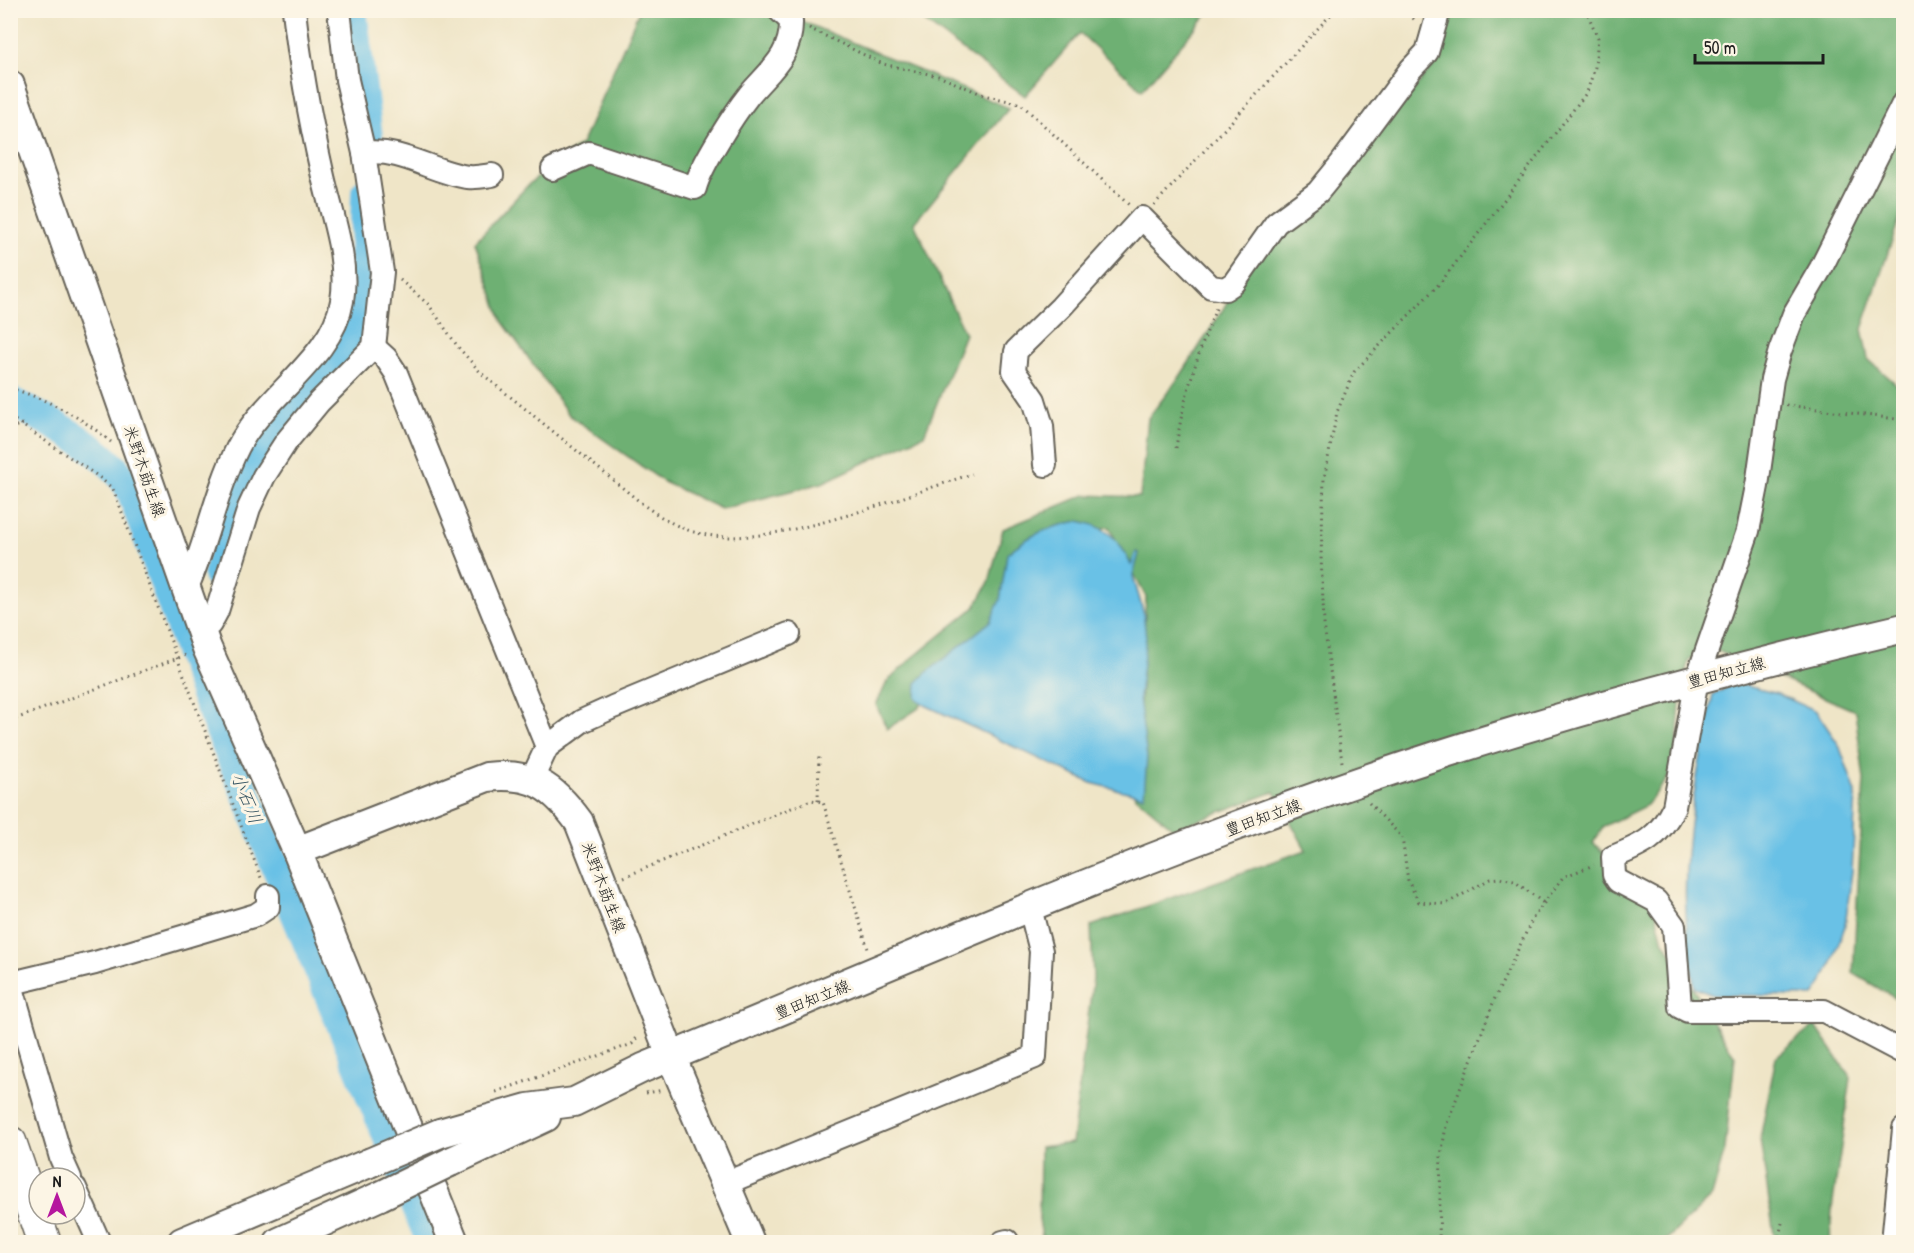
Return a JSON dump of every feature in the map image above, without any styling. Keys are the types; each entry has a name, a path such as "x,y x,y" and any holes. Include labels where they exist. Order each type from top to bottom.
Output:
{"highway":[{"path":"10,1143 44,1242"}],"main road":[{"name":"米野木莇生線","path":"10,85 201,629 297,851 454,1242"},
{"name":"豊田知立線","path":"279,1242 380,1196 643,1068 1159,855 1404,766 1696,679 1904,628"},
{"name":"米野木莇生線","path":"297,851 487,777 510,775 532,779 563,799 579,822 671,1056 750,1242"},
{"name":"豊田知立線","path":"182,1242 440,1133 528,1108 574,1102"}],"street":[{"path":"184,582 190,580 204,546 238,446 289,382 335,330 342,301 344,266 306,92 294,10"},
{"path":"201,629 210,624 217,611 249,508 264,476 286,442 319,402 374,347 381,272 364,153 346,80 339,10"},
{"path":"1045,465 1042,426 1034,400 1014,371 1016,351 1061,307 1142,218 1211,287 1222,290 1234,283 1276,223 1318,192 1431,46 1439,10"},
{"path":"553,169 589,153 695,188 727,129 749,95 769,76 792,38 785,16"},
{"path":"1904,102 1821,268 1794,314 1779,351 1748,531 1696,679 1674,807 1665,826 1652,838 1613,857 1614,875 1618,880 1656,901 1674,926 1680,1007 1688,1011 1824,1011 1904,1053"},
{"path":"364,153 375,151 421,160 469,177 492,176"},
{"path":"374,347 386,358 396,373 547,747"},
{"path":"532,779 547,747 582,721 789,634"},
{"path":"65,1166 12,993 95,963 256,915 268,907 268,896"},
{"path":"726,1183 1035,1057 1041,951 1030,908"},
{"path":"1893,1242 1904,1129"},
{"path":"87,1215 99,1242"}],"path":[{"path":"785,16 883,64 938,76 984,95 1021,104 1142,218 1335,10"},
{"path":"1342,762 1324,624 1321,556 1324,479 1337,411 1354,372 1441,282 1582,99 1595,67 1598,38 1586,10"},
{"path":"381,272 406,283 429,305 458,347 481,373 645,506 669,522 700,534 721,537 760,535 804,527 972,474"},
{"path":"1176,448 1180,419 1194,362 1222,290"},
{"path":"10,388 47,399 86,422 114,445 139,456"},
{"path":"1770,403 1904,420"},
{"path":"10,417 113,489 133,536 176,658 268,896"},
{"path":"10,428 22,424"},
{"path":"10,721 176,658"},
{"path":"818,801 819,756"},
{"path":"1362,796 1402,837 1408,881 1419,902 1446,904 1490,879 1499,878 1514,881 1545,904"},
{"path":"602,882 615,881 811,800 823,802 853,907 876,973"},
{"path":"1439,1242 1440,1156 1446,1126 1495,998 1533,918 1563,877 1613,857"},
{"path":"487,1096 632,1044 639,1035 660,1028"},
{"path":"1778,1242 1782,1223"}],"green space":[{"path":"1210,10 1142,90 1080,33 1025,96 910,11"},
{"path":"639,11 785,11 789,16 1009,108 914,223 965,334 924,435 822,483 721,509 664,482 569,415 502,321 475,242 529,184 582,143"},
{"path":"1454,11 1903,11 1903,208 1862,329 1868,359 1903,390 1903,1003 1853,973 1864,779 1855,711 1718,651 1689,659 1681,690 1675,769 1647,805 1604,826 1593,843 1652,896 1662,938 1735,1057 1725,1149 1712,1196 1664,1242 1043,1242 1039,1220 1040,1147 1072,1143 1093,978 1091,926 1306,850 1274,792 1174,829 1135,796 1146,597 1109,527 1057,536 1013,592 968,663 931,683 919,708 887,729 876,705 887,682 910,660 975,607 989,582 1003,529 1085,495 1140,497 1148,418 1181,375 1276,226 1324,199 1432,67"},
{"path":"1815,1025 1851,1078 1832,1209 1830,1242 1775,1242 1760,1139 1776,1057"}],"water":[{"path":"1078,521 1097,526 1111,535 1122,548 1131,565 1136,552 1139,553 1133,576 1143,611 1146,637 1139,698 1147,757 1144,796 1091,783 925,705 916,698 917,682 990,622 1000,600 1007,554 1023,541 1040,532"},
{"path":"1735,683 1778,694 1816,711 1839,745 1856,793 1852,871 1845,926 1831,965 1814,996 1713,995 1695,988 1686,914 1688,841 1713,695"}],"waterway":[{"path":"352,10 369,145"},
{"path":"218,575 239,495 251,470 287,419 346,350 362,320 366,193"},
{"name":"小石川","path":"10,401 61,428 94,450 122,477 131,491 204,692 431,1242"}]}
